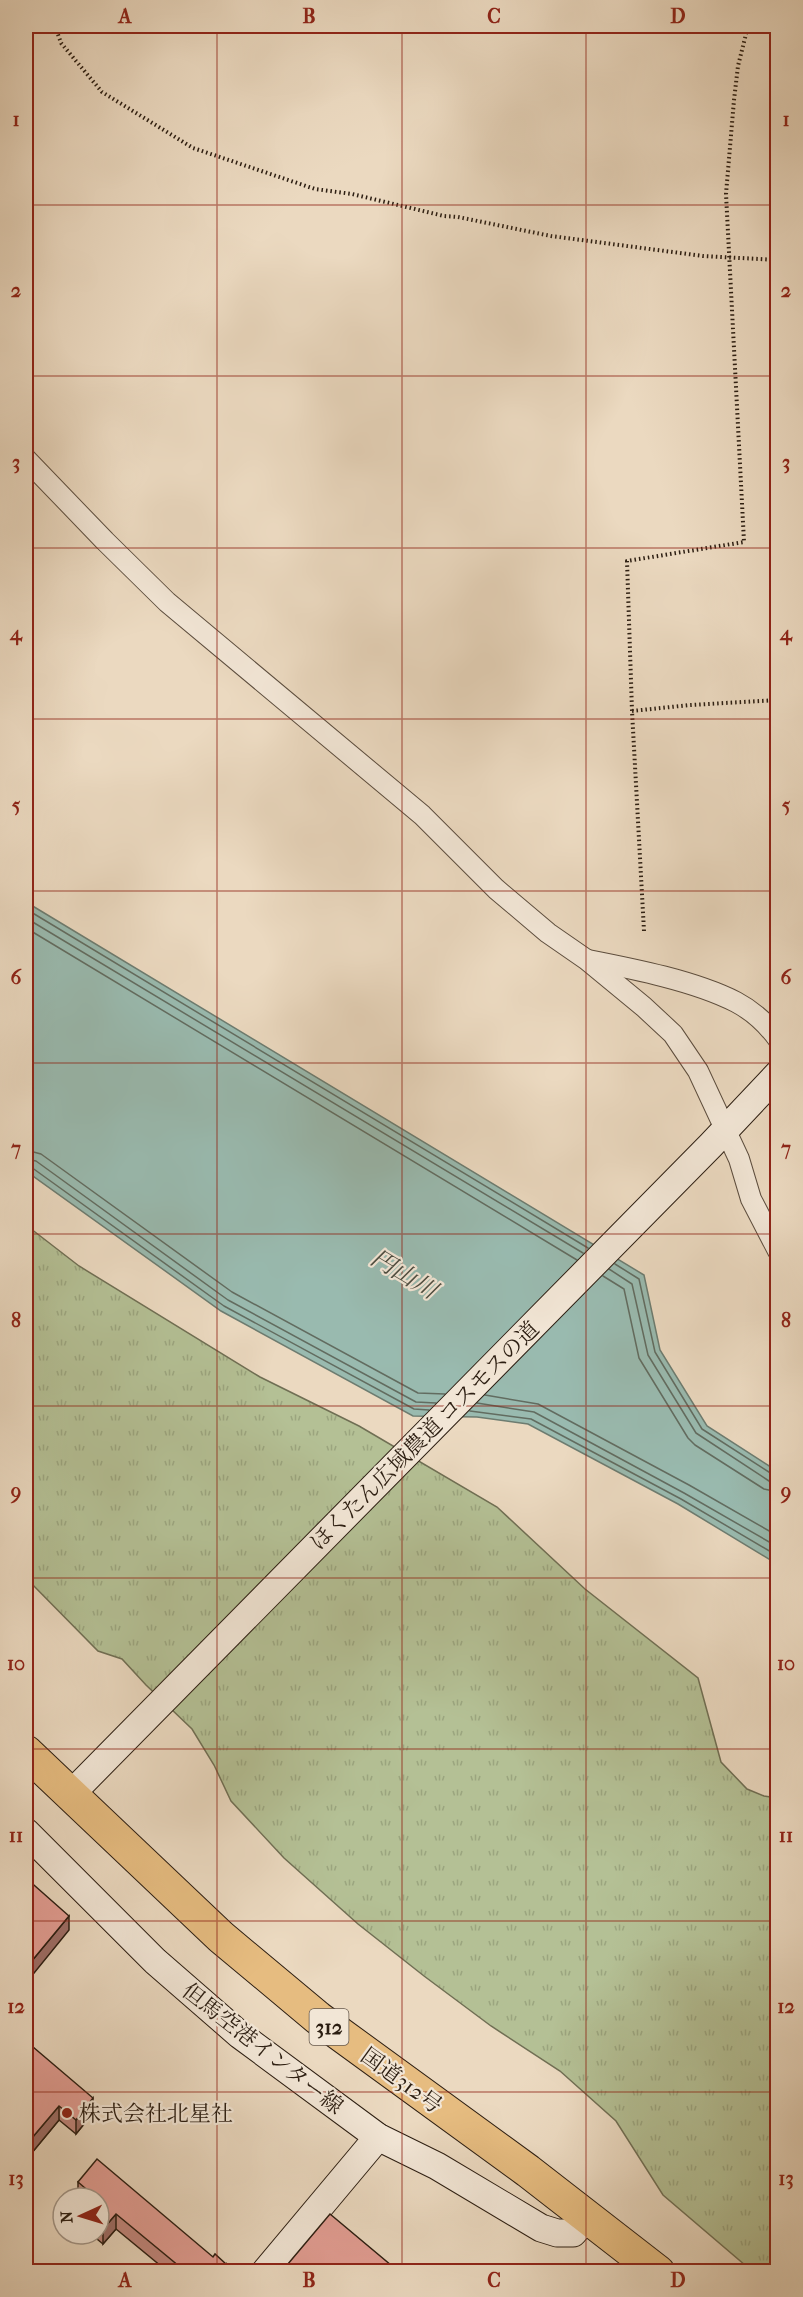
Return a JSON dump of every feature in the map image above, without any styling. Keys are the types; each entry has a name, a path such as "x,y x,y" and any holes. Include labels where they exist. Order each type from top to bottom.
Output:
{"highway":[{"name":"国道312号","path":"26,1752 221,1937 318,2018 528,2171 658,2271"}],"street":[{"path":"26,459 167,602 422,815 496,889 548,933 587,960 673,1034 698,1071 718,1137 739,1159 751,1199 777,1251"},
{"path":"587,960 672,980 736,1002 758,1016 777,1039"},
{"name":"ほくたん広域農道 コスモスの道","path":"70,1795 718,1137 777,1074"},
{"name":"但馬空港インター線","path":"26,1832 155,1961 240,2035 378,2137 437,2166 541,2228 557,2233 573,2233 587,2217"},
{"path":"265,2271 378,2137"}],"path":[{"path":"55,26 61,43 102,92 194,148 315,189 352,194 444,216 458,216 551,236 730,258 777,260"},
{"path":"644,931 632,711 627,561 744,542 726,194 738,66 748,26"},
{"path":"632,711 777,700"}],"green space":[{"path":"26,1225 79,1266 260,1377 359,1426 497,1507 585,1589 698,1678 721,1762 747,1789 764,1796 777,1798 777,2271 752,2271 663,2195 616,2121 560,2071 491,2026 424,1976 358,1924 284,1858 231,1801 214,1765 192,1729 122,1659 98,1651 26,1578"}],"water":[{"name":"円山川","path":"26,902 644,1275 660,1350 707,1426 777,1471 777,1564 678,1504 528,1424 477,1417 413,1416 221,1311 26,1171"}],"building":[{"path":"26,1878 69,1916 26,1968"},
{"path":"26,2041 93,2098 76,2120 59,2106 26,2145"},
{"path":"97,2159 213,2257 215,2254 226,2264 220,2271 185,2271 116,2214 111,2220 111,2186 83,2186 78,2182"},
{"path":"330,2214 398,2271 282,2271"}],"place":[{"name":"株式会社北星社","path":"67,2113"}]}
